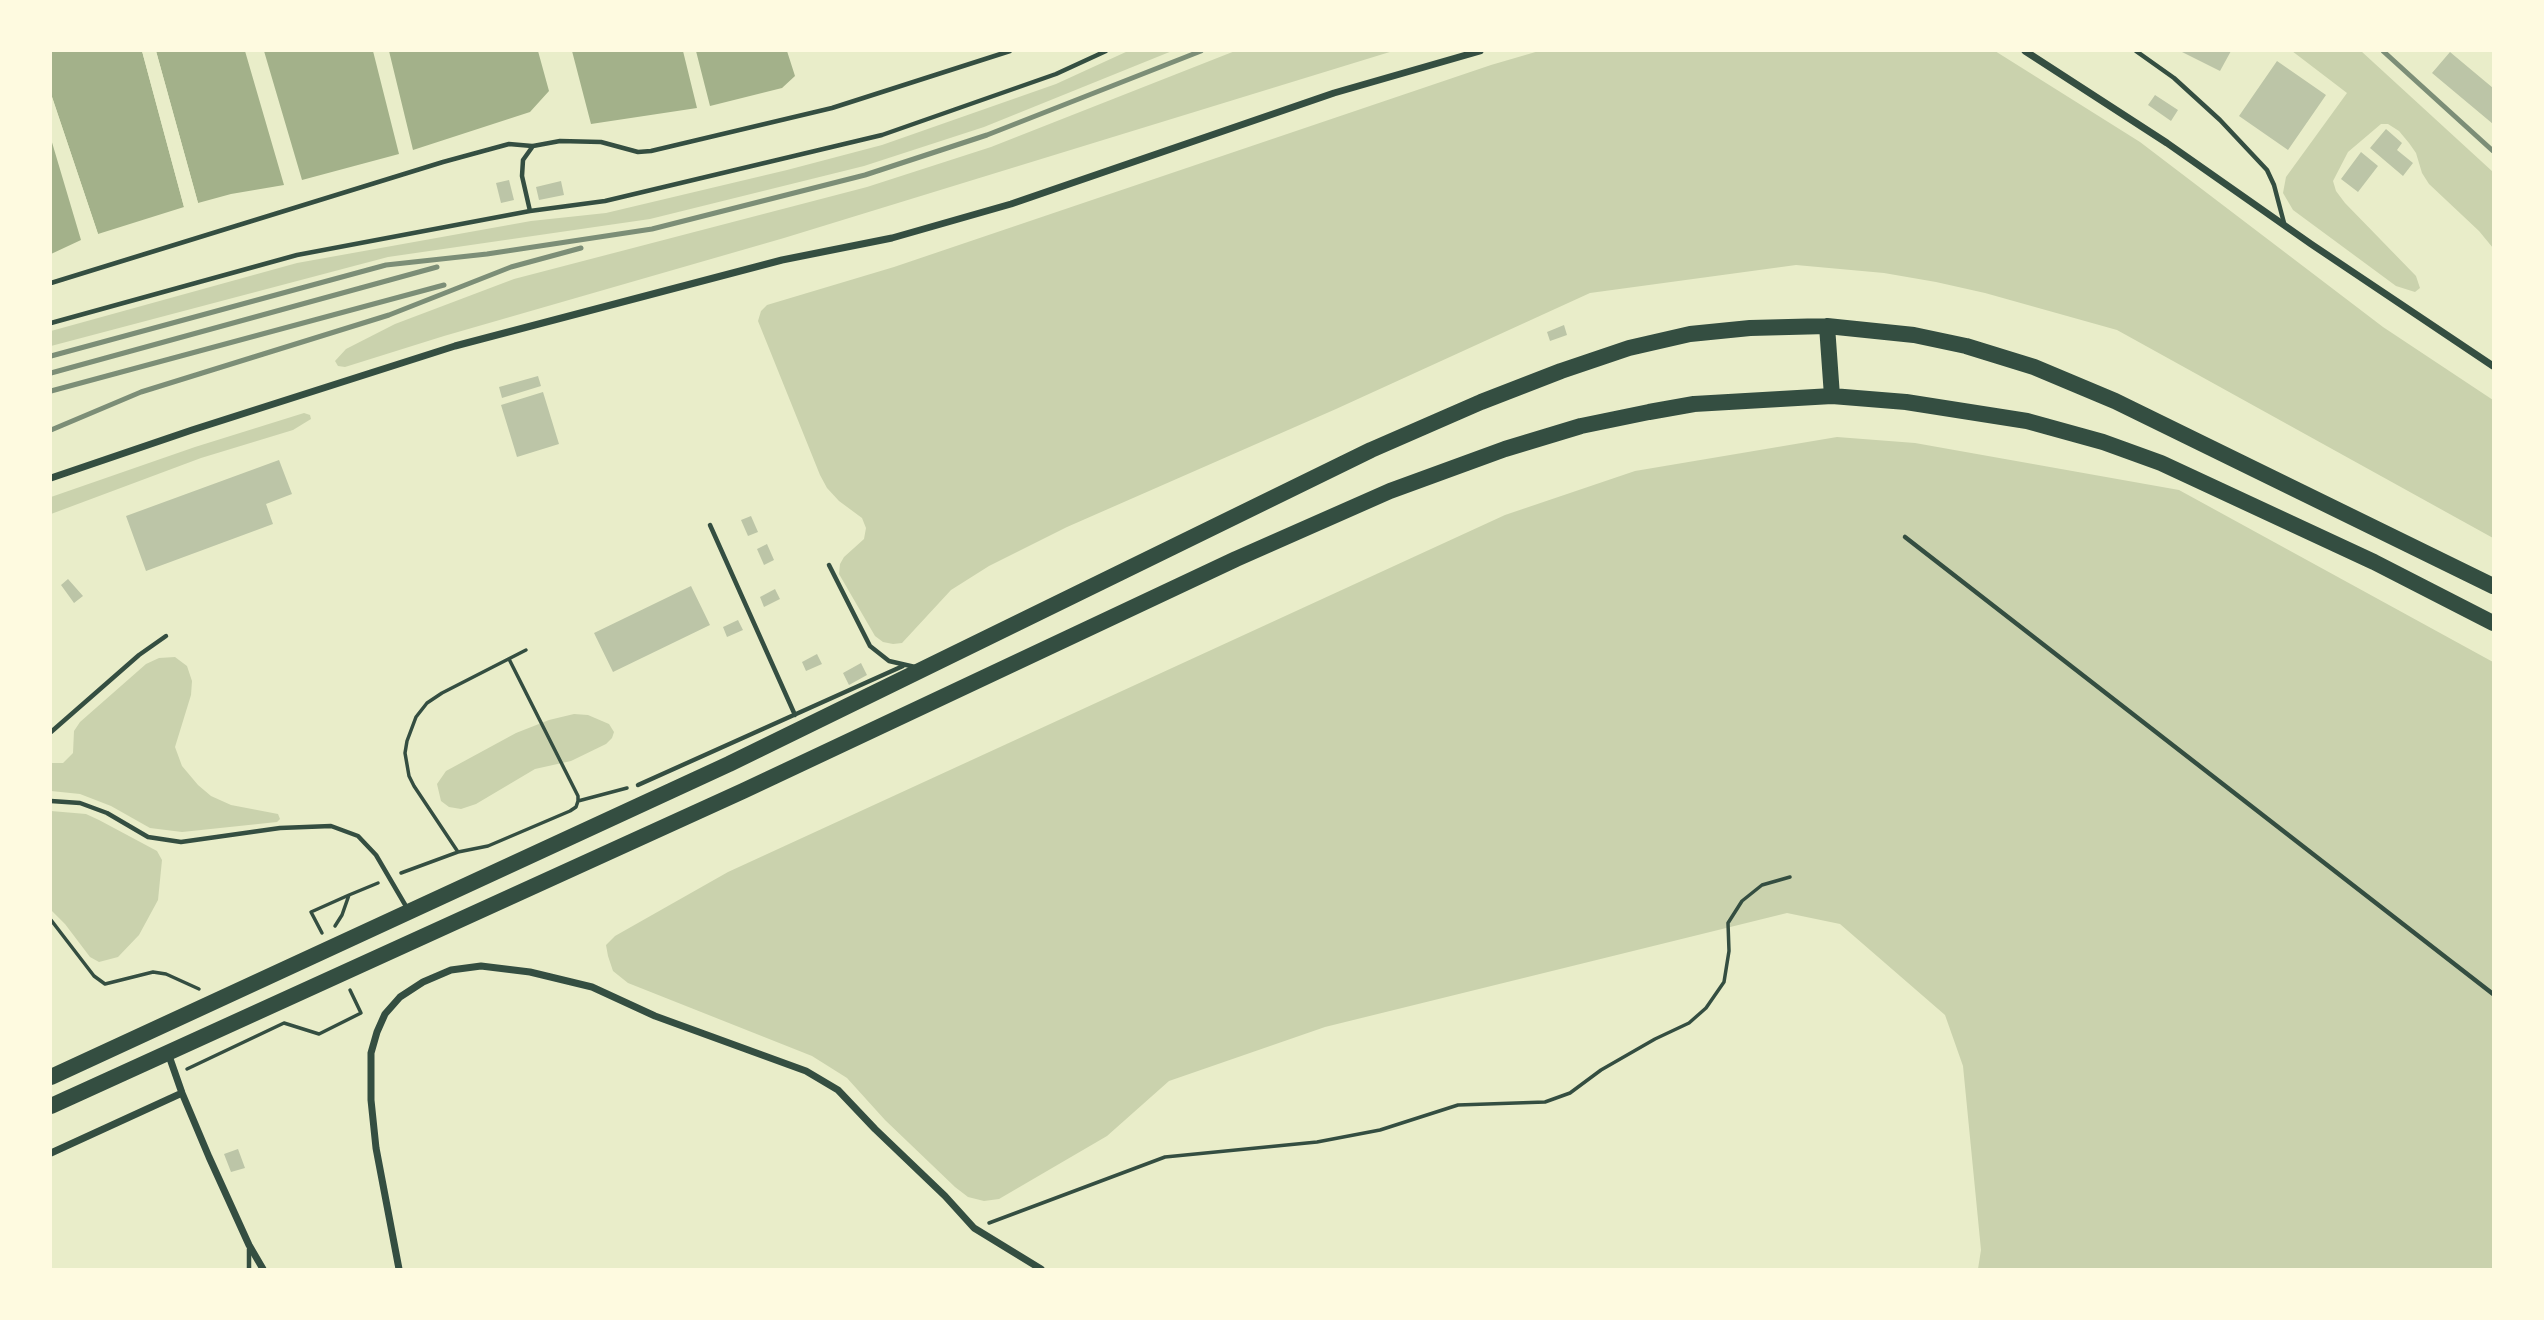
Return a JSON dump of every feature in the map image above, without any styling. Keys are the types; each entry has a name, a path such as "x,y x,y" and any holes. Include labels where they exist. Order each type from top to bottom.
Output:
{"highway":[{"path":"1827,326 1832,396"},
{"path":"51,1077 729,764 1371,450 1561,371 1629,348 1690,334 1750,328 1827,326 1914,335 1966,346 2034,367 2115,401 2493,586"},
{"path":"51,1106 718,802 1236,559 1390,491 1505,449 1581,426 1695,404 1832,396 1906,402 2027,421 2103,442 2173,469 2374,562 2493,623"}],"street":[{"path":"51,478 455,345 782,260 892,238 1011,204 1334,93 1480,51"},
{"path":"2025,51 2166,143 2493,366"},
{"path":"399,1269 376,1148 372,1112 372,1053 377,1032 386,1014 400,997 423,982 451,970 481,966 530,972 592,987 655,1016 806,1071 838,1090 974,1228 1041,1269"},
{"path":"168,1052 182,1093 249,1245 263,1269"},
{"path":"51,1153 182,1093"}],"lane":[{"path":"51,283 443,162 509,145 533,146 560,141 601,142 638,152 651,151 832,108 1010,51"},
{"path":"51,323 297,256 530,211 605,201 882,135 1056,74 1106,51"},
{"path":"2136,51 2174,78 2220,120 2267,170 2274,185 2284,225"},
{"path":"530,211 522,176 523,160 533,146"},
{"path":"710,525 795,715"},
{"path":"1905,537 2493,994"},
{"path":"830,565 870,646 878,655 904,666 926,668"},
{"path":"51,732 139,655 166,636"},
{"path":"638,785 904,666"},
{"path":"51,801 80,803 107,813 148,838 181,842 280,828 331,826 358,836 376,855 409,912"},
{"path":"249,1245 249,1269"}],"path":[{"path":"457,852 414,786 407,766 407,741 416,716 427,703 526,650"},
{"path":"312,912 438,858 488,846 576,807 578,796 509,659"},
{"path":"578,801 638,785"},
{"path":"974,1228 1165,1157 1318,1142 1380,1130 1458,1105 1545,1102 1570,1093 1601,1070 1689,1023 1706,1008 1724,982 1729,951 1728,923 1742,901 1762,885 1790,877"},
{"path":"318,935 336,924 349,895"},
{"path":"51,920 94,976 105,985 153,972 166,974 201,989 188,995"},
{"path":"177,1074 284,1023 319,1034 361,1013"}],"shaded area":[{"path":"51,51 142,51 184,207 98,234 51,94"},
{"path":"156,51 245,51 284,185 198,203"},
{"path":"264,51 373,51 399,154 302,180"},
{"path":"389,51 538,51 549,91 530,112 413,150"},
{"path":"572,51 683,51 697,108 591,124"},
{"path":"696,51 787,51 795,76 782,88 710,106"},
{"path":"1128,51 1172,51 984,127 864,166 650,219 388,257 51,346 51,331 297,263 531,221 606,213 882,145 1056,84"},
{"path":"1235,51 1393,51 784,238 345,367 338,366 335,361 346,349 395,324 514,279 867,187 991,147"},
{"path":"1539,51 1995,51 2140,142 2383,327 2493,400 2493,538 2117,330 1936,282 1884,273 1796,265 1590,293 1336,409 1067,527 989,566 951,590 902,643 883,642 875,636 839,574 844,557 864,539 866,528 862,518 839,501 820,475 758,321 761,311 767,305 894,267"},
{"path":"2292,51 2361,51 2493,172 2493,248 2479,231 2429,184 2422,173 2416,153 2399,131 2388,124 2381,124 2348,152 2333,181 2336,191 2345,203 2416,276 2420,288 2415,292 2396,286 2293,210 2283,193 2286,177 2347,93"},
{"path":"51,139 81,240 51,254"},
{"path":"304,413 310,415 311,419 293,430 201,458 51,514 51,497"},
{"path":"1837,437 1915,443 2179,490 2493,662 2493,1269 1978,1269 1981,1250 1963,1066 1945,1015 1840,924 1787,913 1325,1027 1169,1081 1107,1136 999,1199 984,1201 968,1197 955,1187 885,1120 847,1078 812,1056 628,983 613,971 606,945 615,936 728,872 1505,515 1635,471"},
{"path":"175,657 187,666 192,681 191,695 175,747 182,766 211,796 231,805 278,814 280,819 277,822 182,832 150,828 111,806 80,794 51,791 51,763 63,763 73,753 74,731 80,722 146,664 159,658"},
{"path":"574,714 588,715 609,724 614,732 612,738 606,744 571,761 535,769 476,804 461,809 449,807 441,801 437,784 446,771 516,733"},
{"path":"51,811 86,814 157,851 162,860 158,900 139,935 118,957 99,962 90,957 51,910"}],"pier":[{"path":"142,51 146,51 188,206 184,207"},
{"path":"153,51 156,51 198,203 195,204"},
{"path":"51,94 98,234 95,235 51,105"}],"building":[{"path":"2180,51 2231,51 2220,71"},
{"path":"2450,52 2493,88 2493,124 2432,73"},
{"path":"2277,61 2326,95 2288,150 2239,116"},
{"path":"2155,95 2178,110 2171,121 2148,105"},
{"path":"2386,129 2402,143 2397,150 2413,163 2403,176 2370,148"},
{"path":"2361,152 2378,166 2358,192 2341,179"},
{"path":"509,180 514,200 501,203 496,183"},
{"path":"561,181 564,195 539,200 536,187"},
{"path":"1564,325 1567,335 1550,341 1547,332"},
{"path":"538,376 541,386 502,398 499,387"},
{"path":"543,392 559,444 517,457 501,405"},
{"path":"279,460 292,494 266,504 273,524 146,571 126,516"},
{"path":"751,516 758,532 748,536 741,520"},
{"path":"767,544 774,560 764,565 757,549"},
{"path":"68,579 83,596 74,603 61,585"},
{"path":"691,586 710,625 613,672 594,633"},
{"path":"775,589 780,599 764,607 760,597"},
{"path":"738,620 743,630 727,637 723,627"},
{"path":"817,654 822,664 806,671 802,662"},
{"path":"861,663 867,675 849,685 843,673"},
{"path":"238,1149 245,1168 231,1172 224,1154"}],"railway":[{"path":"51,356 386,265 487,254 652,229 865,175 987,135 1201,51"},
{"path":"2383,51 2493,151"},
{"path":"51,430 141,392 389,315 511,267 581,248"},
{"path":"51,373 437,267"},
{"path":"51,391 444,285"}]}
